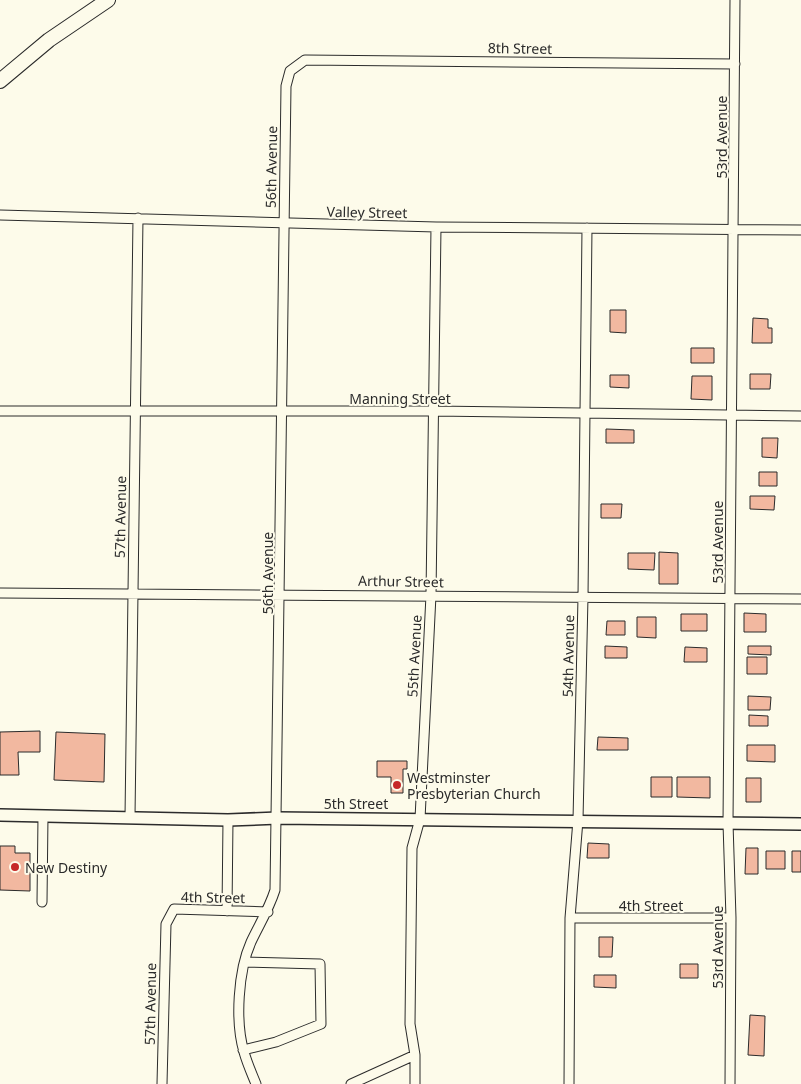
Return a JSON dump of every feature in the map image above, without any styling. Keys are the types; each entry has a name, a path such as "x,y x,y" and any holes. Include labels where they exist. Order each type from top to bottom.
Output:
{"main road":[{"path":"0,80 49,40 108,0"}],"street":[{"name":"53rd Avenue","path":"730,1084 731,918 728,823 735,0"},
{"name":"8th Street","path":"305,60 735,64"},
{"name":"56th Avenue","path":"256,1084 243,1050 240,996 245,962 251,944 268,912 275,890 278,818 286,86 290,70 305,60"},
{"name":"Valley Street","path":"0,215 436,227 801,230"},
{"name":"57th Avenue","path":"130,817 138,218"},
{"name":"55th Avenue","path":"415,1084 415,1055 410,1024 412,848 420,819 431,596 436,227"},
{"name":"54th Avenue","path":"569,1084 570,918 578,820 583,597 587,228"},
{"name":"Manning Street","path":"0,411 135,413 434,411 801,416"},
{"name":"Arthur Street","path":"0,593 801,599"},
{"name":"5th Street","path":"0,815 228,820 278,818 578,820 801,824"},
{"path":"42,902 43,816"},
{"path":"226,911 228,820"},
{"name":"4th Street","path":"166,924 174,909 268,912"},
{"name":"4th Street","path":"570,918 731,918"},
{"name":"57th Avenue","path":"162,1084 166,924"},
{"path":"243,1050 276,1042 321,1024 320,964 245,962"},
{"path":"351,1084 415,1055"}],"building":[{"path":"610,310 626,310 626,333 610,332"},
{"path":"753,318 768,319 768,328 772,328 772,343 752,343"},
{"path":"691,348 714,348 714,363 691,363"},
{"path":"750,374 771,374 770,389 750,389"},
{"path":"610,375 629,375 629,388 610,387"},
{"path":"692,376 712,376 712,400 691,399"},
{"path":"606,429 634,430 634,443 606,443"},
{"path":"762,438 778,438 777,458 762,457"},
{"path":"759,472 777,472 777,486 759,486"},
{"path":"750,496 775,496 774,510 750,509"},
{"path":"601,504 622,504 621,518 601,518"},
{"path":"659,552 678,553 678,584 659,584"},
{"path":"628,553 655,553 654,570 628,569"},
{"path":"744,613 766,614 766,632 744,632"},
{"path":"681,614 707,614 707,631 681,631"},
{"path":"637,617 656,617 656,638 637,637"},
{"path":"607,621 625,621 625,635 606,635"},
{"path":"605,646 627,647 627,658 605,658"},
{"path":"748,646 771,646 771,655 748,654"},
{"path":"685,647 707,648 707,662 684,662"},
{"path":"747,657 767,657 767,674 747,674"},
{"path":"748,696 771,697 770,710 748,710"},
{"path":"749,715 768,716 768,726 749,726"},
{"path":"40,731 40,752 18,752 19,775 0,775 0,732"},
{"path":"56,732 105,734 104,782 54,780"},
{"path":"598,737 628,738 628,750 597,750"},
{"path":"747,745 775,745 775,762 747,761"},
{"name":"Westminster Presbyterian Church","path":"377,761 407,761 407,769 403,769 403,793 391,793 391,777 377,777"},
{"path":"651,777 672,777 672,797 651,797"},
{"path":"677,777 710,777 710,798 677,797"},
{"path":"746,778 761,778 761,802 746,802"},
{"path":"588,843 609,844 609,858 587,858"},
{"name":"New Destiny","path":"0,846 15,846 15,853 30,853 30,891 0,890"},
{"path":"746,848 758,848 758,874 745,874"},
{"path":"766,851 785,851 785,869 766,869"},
{"path":"792,851 801,851 801,872 792,872"},
{"path":"599,937 613,937 612,957 599,957"},
{"path":"680,964 698,964 698,978 680,978"},
{"path":"594,975 616,975 616,988 594,987"},
{"path":"750,1015 765,1016 764,1056 748,1055"}],"place":[{"name":"Westminster Presbyterian Church","path":"397,785"},
{"name":"New Destiny","path":"15,867"}]}
